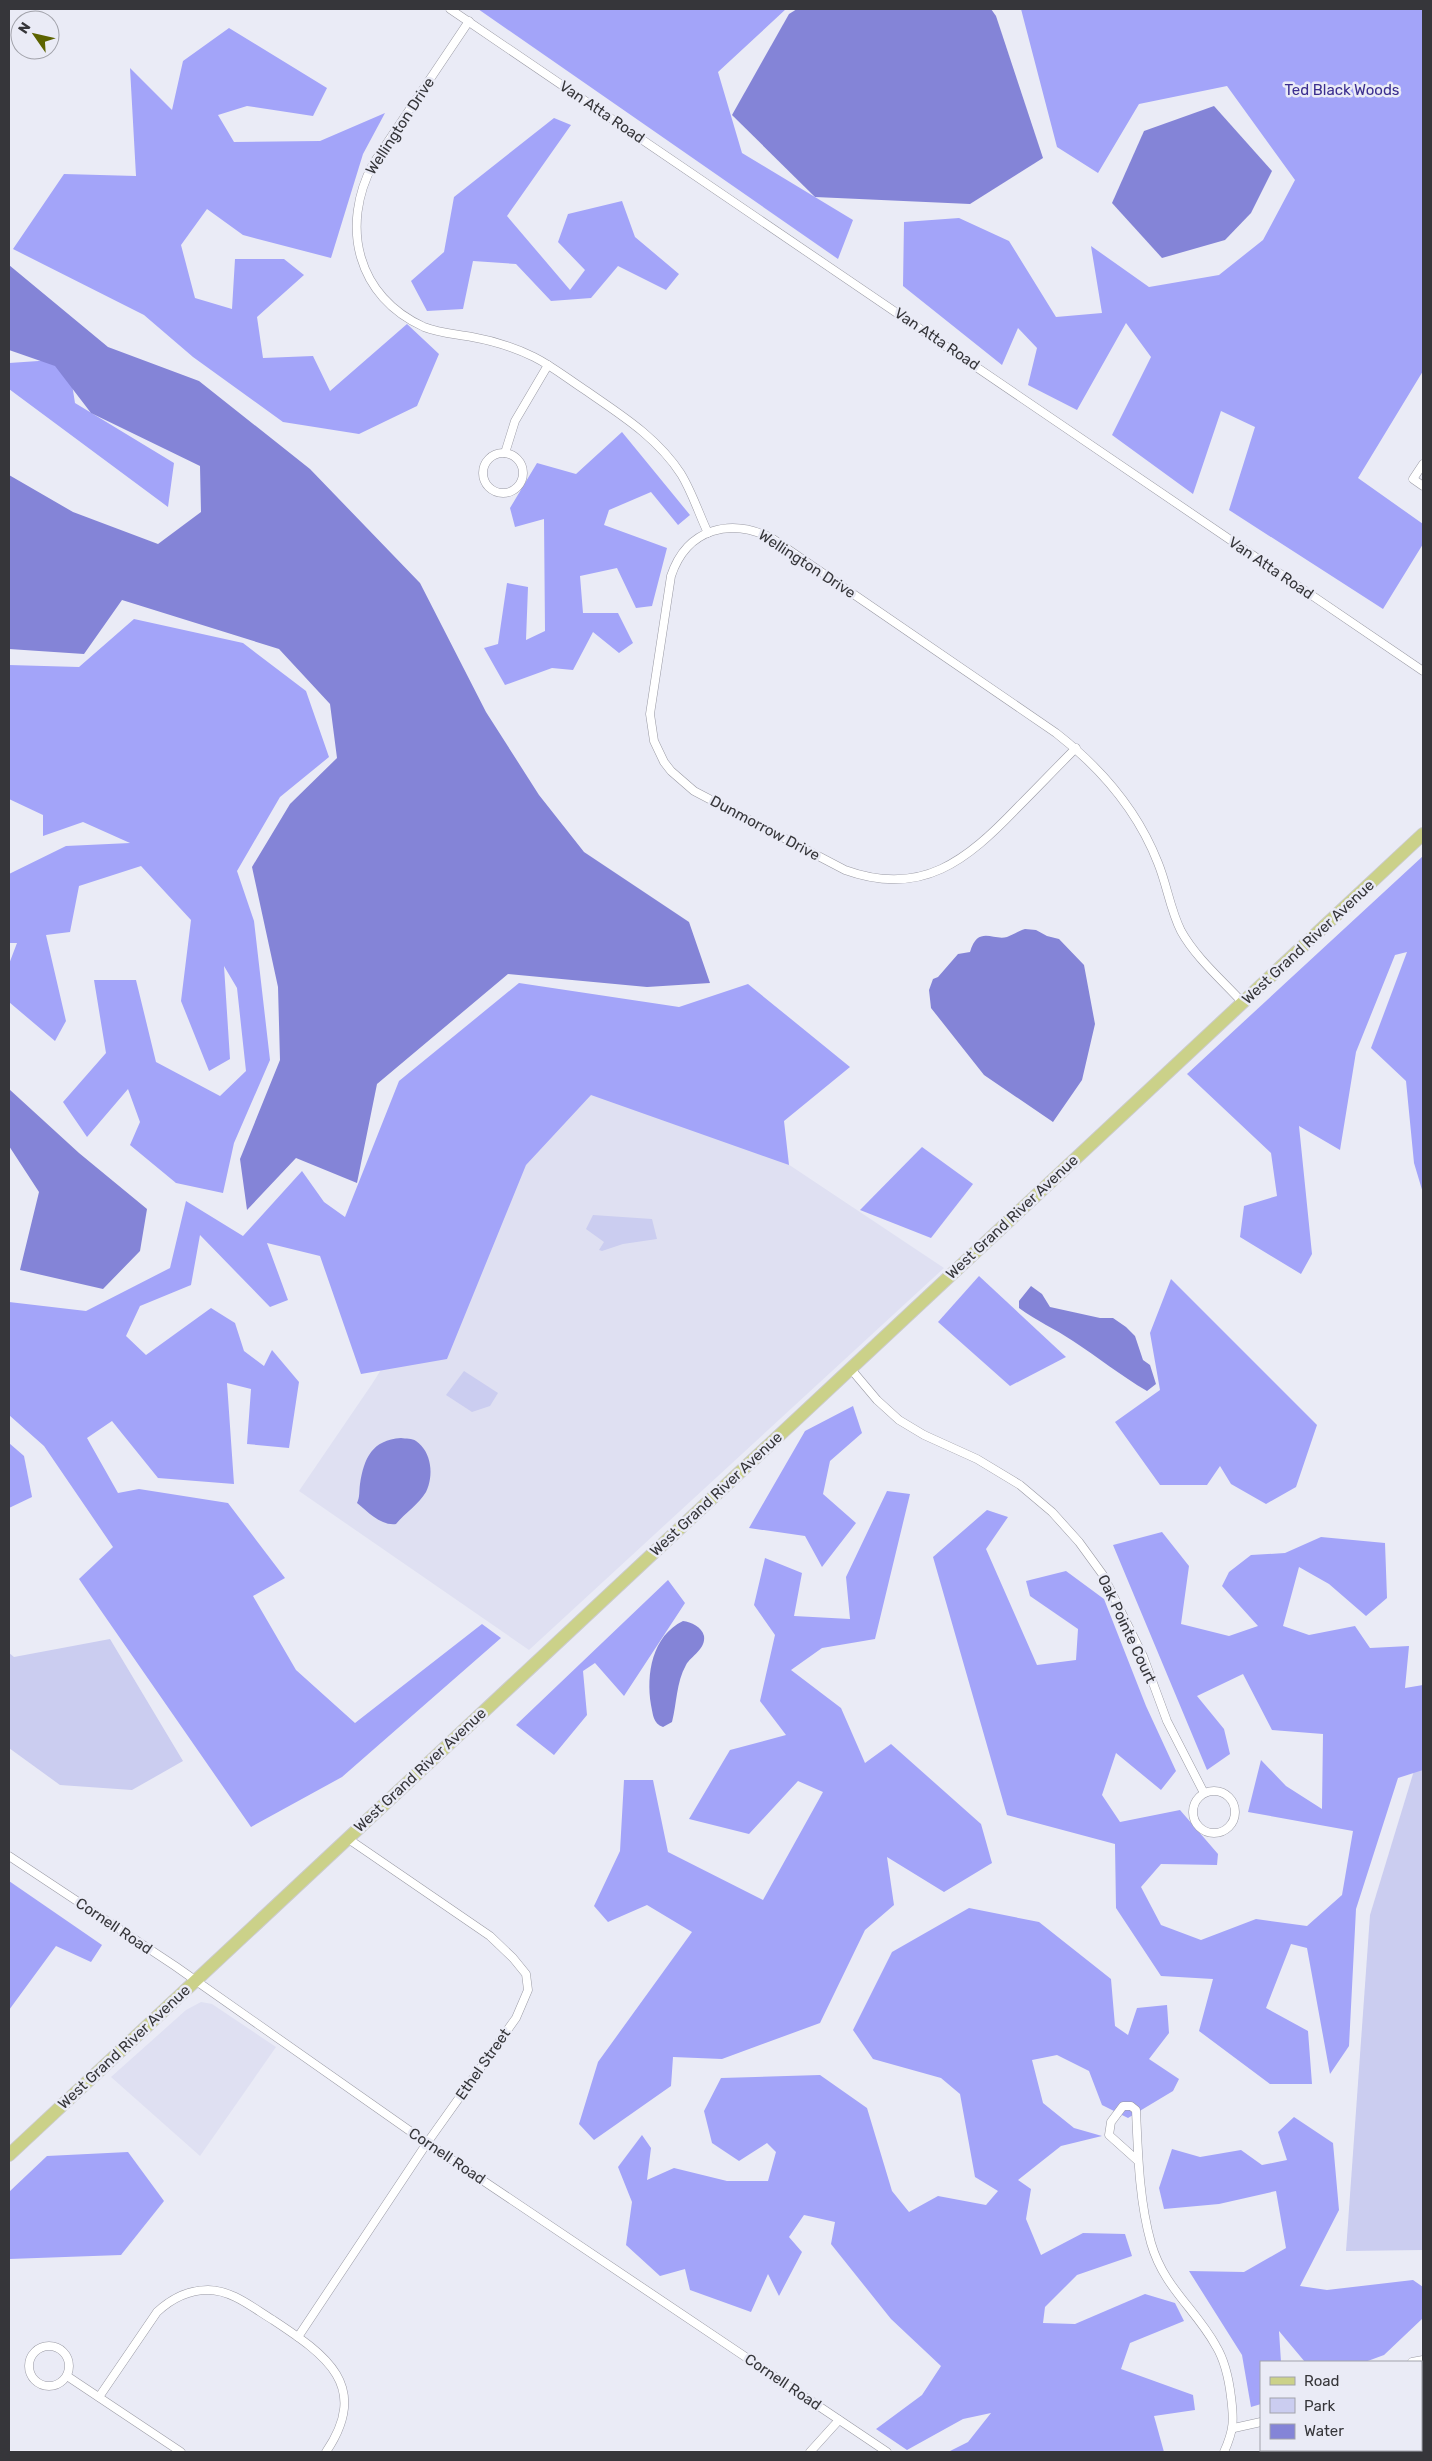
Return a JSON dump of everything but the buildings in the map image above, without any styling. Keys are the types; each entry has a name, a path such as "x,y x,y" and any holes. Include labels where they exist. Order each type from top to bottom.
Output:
{"main road":[{"name":"West Grand River Avenue","path":"9,2155 1423,834"}],"street":[{"name":"Van Atta Road","path":"450,9 1423,671"},
{"name":"Wellington Drive","path":"469,21 367,175 358,199 355,216 359,250 365,268 378,290 390,304 407,317 433,330 512,347 548,365 631,422 659,446 682,475 708,533 739,527 757,530 773,539 1076,748 1117,791 1142,830 1159,865 1173,912 1187,940 1243,1003"},
{"path":"505,453 515,421 548,365"},
{"path":"498,453 505,453 517,459 523,473 517,487 502,493 488,487 483,472 489,458 498,453"},
{"path":"1423,464 1413,479 1423,486"},
{"name":"Dunmorrow Drive","path":"708,533 684,551 671,576 650,714 654,741 664,762 671,771 694,791 844,870 881,879 901,879 955,864 983,843 1076,748"},
{"name":"Oak Pointe Court","path":"850,1368 877,1400 901,1421 924,1436 977,1458 1020,1485 1052,1512 1079,1542 1102,1575 1143,1656 1167,1721 1204,1793"},
{"path":"1211,1790 1222,1792 1234,1803 1234,1820 1222,1832 1206,1832 1194,1820 1194,1804 1204,1793 1211,1790"},
{"name":"Ethel Street","path":"298,2337 427,2143 516,2018 528,1990 529,1982 526,1974 514,1958 490,1936 347,1838"},
{"name":"Cornell Road","path":"9,1856 195,1981 427,2143 887,2452"},
{"path":"1138,2161 1109,2135 1111,2122 1123,2106 1131,2106 1136,2110 1138,2161 1151,2243 1170,2285 1209,2336 1222,2359 1230,2385 1234,2428 1224,2452"},
{"path":"99,2397 157,2312 167,2303 188,2293 209,2290 237,2297 298,2337 327,2360 336,2372 344,2399 343,2419 339,2432 326,2452"},
{"path":"44,2346 59,2348 69,2360 66,2376 54,2385 39,2383 30,2371 32,2355 44,2346"},
{"path":"66,2376 181,2452"},
{"path":"810,2452 839,2420"},
{"path":"1234,2428 1260,2422"}],"shaded area":[{"path":"593,1034 944,1268 529,1650 299,1491 372,1384"},
{"path":"201,2002 212,2004 276,2047 200,2156 111,2077 186,2010"}],"green space":[{"path":"478,9 786,9 718,72 742,153 853,220 838,259"},
{"name":"Ted Black Woods","path":"1021,9 1423,9 1423,371 1358,478 1423,524 1423,544 1383,609 1229,510 1255,427 1221,411 1193,494 1112,435 1151,357 1126,323 1077,410 1028,385 1037,348 1018,328 1002,365 903,286 904,222 959,218 1009,241 1056,317 1102,313 1091,246 1149,287 1219,275 1263,240 1295,180 1227,86 1139,104 1098,173 1057,147"},
{"path":"229,28 327,88 313,116 247,106 218,115 234,142 320,141 385,113 363,154 331,258 243,235 207,209 181,245 195,298 232,309 235,259 284,259 304,275 257,317 263,358 313,356 330,391 407,324 439,354 417,406 359,434 283,422 193,357 144,315 13,249 64,174 136,176 130,68 172,110 183,61"},
{"path":"554,118 571,125 507,216 570,290 585,270 558,242 568,214 622,201 635,237 679,274 666,290 618,266 591,298 551,301 516,264 473,261 463,309 427,311 411,281 444,252 454,197"},
{"path":"68,359 75,403 174,463 168,507 9,389 9,363"},
{"path":"622,432 690,515 678,525 651,492 609,510 604,525 667,548 652,606 636,608 617,568 580,576 583,613 618,613 633,643 619,653 593,632 573,670 552,668 505,685 484,648 498,644 507,583 528,587 526,640 545,631 544,519 515,527 510,508 537,463 576,474"},
{"path":"134,619 243,643 306,691 329,757 280,797 237,871 254,921 270,1060 234,1143 223,1193 176,1183 130,1145 140,1122 128,1089 87,1137 63,1102 106,1053 94,980 136,980 156,1062 220,1096 246,1071 237,988 224,966 230,1059 209,1071 181,1001 191,920 141,866 79,886 70,932 46,935 66,1021 55,1041 9,1002 9,964 17,943 9,943 9,874 66,846 130,843 83,822 43,836 43,815 9,799 9,665 79,667"},
{"path":"1423,856 1423,1193 1414,1163 1406,1081 1371,1048 1407,952 1395,955 1356,1052 1340,1150 1299,1126 1312,1254 1301,1274 1240,1237 1244,1206 1277,1196 1271,1153 1187,1074"},
{"path":"519,983 679,1007 748,984 850,1067 784,1121 789,1165 591,1095 526,1165 447,1359 361,1374 320,1256 267,1243 288,1300 270,1307 200,1235 191,1285 140,1306 126,1336 146,1355 211,1308 235,1323 244,1351 264,1366 272,1350 299,1382 289,1448 247,1444 251,1389 227,1383 234,1484 158,1478 112,1421 87,1438 118,1493 139,1489 228,1503 285,1578 253,1596 296,1670 355,1723 482,1624 501,1638 342,1777 251,1827 79,1579 113,1547 44,1446 9,1415 9,1302 86,1311 170,1268 186,1201 243,1236 302,1171 324,1202 345,1217 399,1081"},
{"path":"922,1147 973,1184 931,1238 860,1210"},
{"path":"593,1215 652,1219 657,1239 623,1244 602,1251 599,1250 604,1242 586,1229"},
{"path":"979,1276 1066,1357 1010,1386 938,1322"},
{"path":"1171,1279 1317,1425 1296,1487 1266,1504 1231,1484 1220,1466 1207,1485 1160,1485 1115,1422 1160,1390 1150,1333"},
{"path":"464,1371 498,1393 490,1406 472,1412 446,1395"},
{"path":"853,1406 862,1433 830,1461 823,1494 856,1523 822,1567 805,1536 749,1528 805,1431"},
{"path":"9,1443 24,1456 32,1497 9,1508"},
{"path":"887,1491 910,1494 875,1639 822,1648 791,1670 841,1708 865,1763 891,1744 981,1824 992,1863 944,1892 887,1857 894,1905 865,1930 820,2023 722,2059 673,2057 671,2086 594,2140 579,2124 598,2062 692,1932 647,1905 608,1922 594,1906 620,1851 624,1780 653,1780 668,1852 763,1900 823,1792 798,1781 749,1834 689,1819 730,1750 786,1735 760,1701 775,1635 754,1605 765,1558 802,1573 794,1616 850,1619 846,1577"},
{"path":"987,1510 1008,1517 986,1549 1037,1665 1076,1660 1078,1629 1030,1596 1026,1581 1066,1571 1104,1599 1146,1706 1176,1771 1161,1790 1116,1753 1102,1795 1120,1822 1180,1810 1218,1854 1217,1865 1161,1864 1141,1887 1161,1925 1201,1940 1256,1919 1307,1926 1342,1895 1353,1831 1248,1812 1261,1760 1286,1786 1322,1809 1323,1734 1272,1730 1243,1674 1197,1696 1224,1729 1230,1754 1207,1770 1113,1545 1162,1532 1189,1566 1181,1624 1229,1636 1258,1626 1222,1586 1229,1572 1251,1555 1285,1553 1321,1537 1385,1543 1387,1598 1366,1616 1329,1584 1299,1567 1283,1626 1309,1635 1355,1626 1370,1648 1409,1646 1405,1688 1423,1685 1423,1770 1398,1778 1356,1909 1349,2046 1330,2074 1307,1948 1291,1944 1266,2008 1308,2031 1312,2084 1270,2084 1199,2031 1213,1979 1161,1976 1116,1908 1115,1844 1007,1815 933,1557"},
{"path":"668,1580 685,1603 624,1696 595,1663 583,1671 587,1715 554,1755 516,1725"},
{"path":"110,1639 183,1761 132,1790 60,1785 9,1748 9,1653 14,1657"},
{"path":"1423,1746 1423,2250 1346,2251 1370,1915"},
{"path":"9,1881 102,1945 91,1962 56,1946 9,2010"},
{"path":"969,1908 1039,1922 1111,1979 1115,2026 1128,2035 1137,2008 1167,2005 1169,2033 1149,2059 1179,2079 1173,2091 1128,2118 1102,2105 1089,2071 1057,2055 1032,2060 1043,2103 1074,2128 1102,2136 1061,2146 1018,2180 1031,2189 1026,2219 1041,2255 1083,2233 1125,2234 1132,2256 1077,2275 1045,2307 1043,2323 1075,2324 1145,2294 1175,2303 1184,2321 1130,2343 1121,2369 1193,2395 1195,2410 1154,2416 1164,2452 948,2452 968,2442 991,2413 963,2419 907,2450 876,2429 922,2395 941,2366 891,2319 831,2244 835,2222 804,2215 789,2237 802,2252 779,2296 768,2274 751,2312 690,2290 685,2269 660,2276 626,2245 632,2202 618,2167 642,2135 651,2148 647,2180 674,2168 727,2181 768,2181 776,2152 767,2143 739,2161 712,2143 704,2111 721,2078 820,2075 867,2108 892,2191 909,2212 938,2196 986,2205 998,2191 975,2177 960,2094 941,2078 873,2059 853,2030 892,1952"},
{"path":"1294,2117 1333,2143 1339,2210 1300,2286 1327,2290 1413,2280 1423,2287 1423,2318 1384,2355 1368,2361 1304,2361 1279,2331 1281,2361 1260,2361 1260,2404 1251,2407 1242,2355 1189,2271 1244,2272 1286,2248 1276,2191 1219,2204 1164,2209 1159,2188 1172,2149 1200,2157 1241,2150 1262,2165 1287,2160 1278,2132"},
{"path":"128,2152 164,2201 121,2255 9,2259 9,2192 47,2156"}],"water":[{"path":"797,9 991,9 996,16 1043,158 970,204 815,197 732,115 789,14"},
{"path":"1214,106 1272,171 1251,213 1225,240 1162,258 1112,203 1144,131"},
{"path":"9,265 108,347 199,381 310,469 420,583 486,712 539,795 584,852 689,922 710,983 647,987 508,974 377,1084 357,1183 296,1158 247,1210 240,1159 280,1060 278,987 252,867 290,804 337,758 330,704 279,649 122,600 84,654 9,649 9,475 73,512 158,544 201,512 200,466 91,413 55,366 9,350"},
{"path":"1025,929 1036,930 1047,936 1059,939 1084,965 1095,1024 1082,1080 1053,1122 984,1075 931,1008 929,990 933,979 938,977 958,954 970,952 973,944 982,936 1002,938"},
{"path":"9,1089 79,1153 147,1209 140,1251 103,1289 20,1270 39,1192 9,1146"},
{"path":"1031,1286 1042,1294 1050,1307 1100,1318 1113,1318 1126,1327 1135,1336 1143,1360 1150,1365 1156,1384 1147,1391 1073,1341 1019,1308 1019,1301"},
{"path":"401,1438 414,1440 421,1446 428,1458 431,1472 429,1486 420,1501 396,1524 390,1524 375,1518 357,1503 364,1466 371,1452 383,1442"},
{"path":"683,1621 699,1628 703,1633 704,1641 701,1649 688,1662 683,1672 678,1686 672,1722 663,1727 657,1724 652,1712 650,1693 651,1669 658,1646 664,1636"}]}
